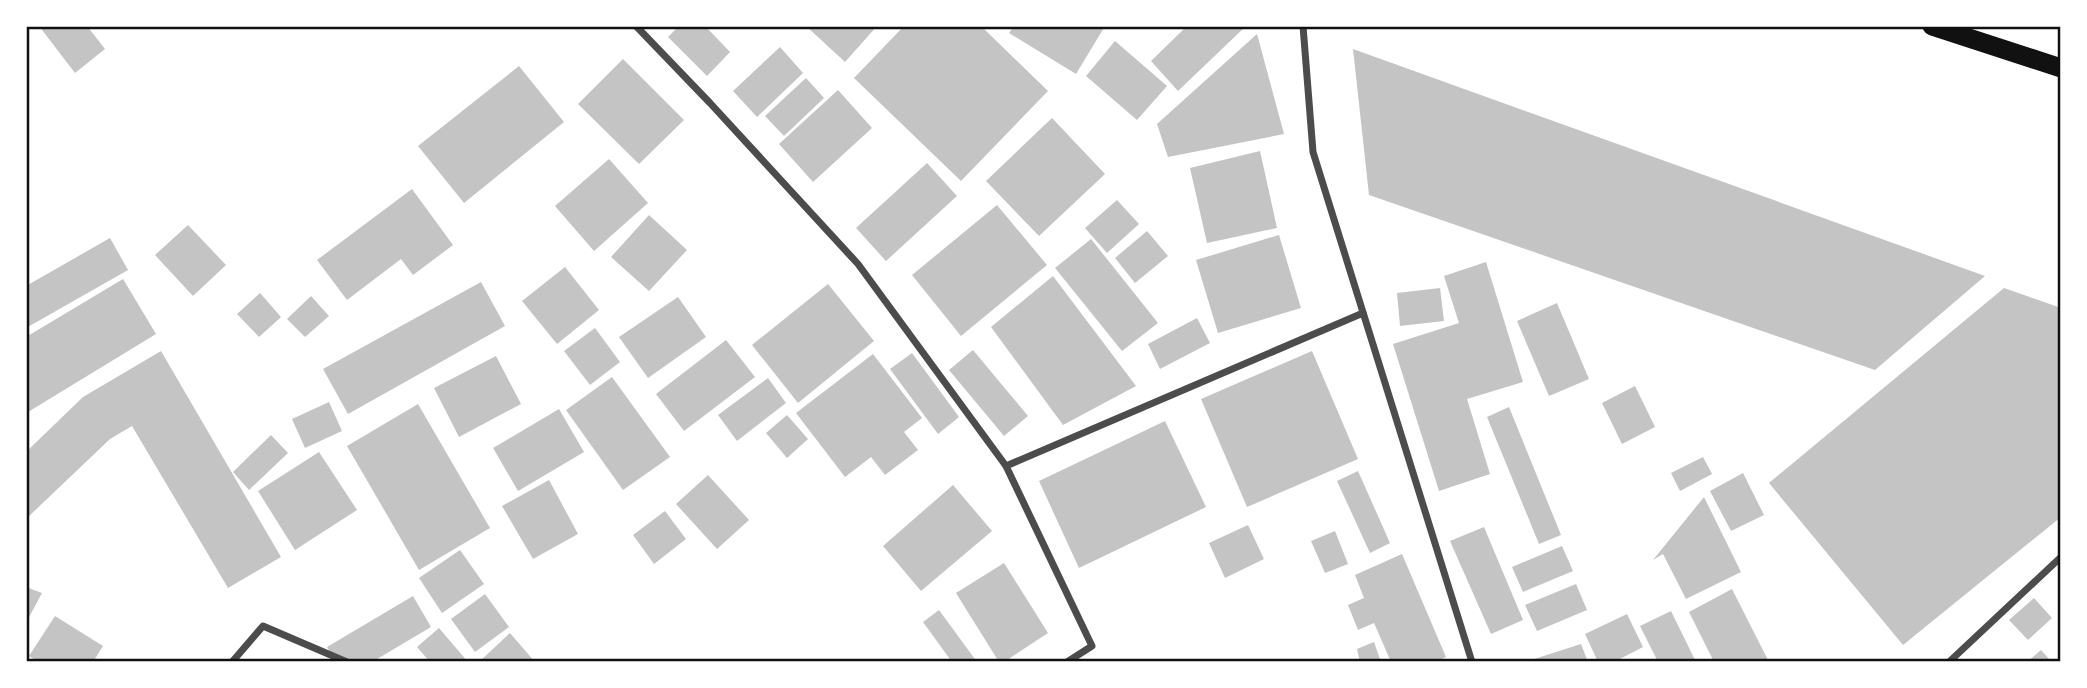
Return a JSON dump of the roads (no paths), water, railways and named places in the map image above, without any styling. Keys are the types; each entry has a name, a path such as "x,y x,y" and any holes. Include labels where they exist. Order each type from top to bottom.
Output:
{"highway":[{"path":"1932,26 2061,68"}],"street":[{"path":"636,26 858,264 1006,466 1092,646 1067,662"},
{"path":"1303,26 1313,152 1472,662"},
{"path":"1006,466 1363,313"},
{"path":"1949,662 2061,557"},
{"path":"232,662 263,626 347,662"}]}
